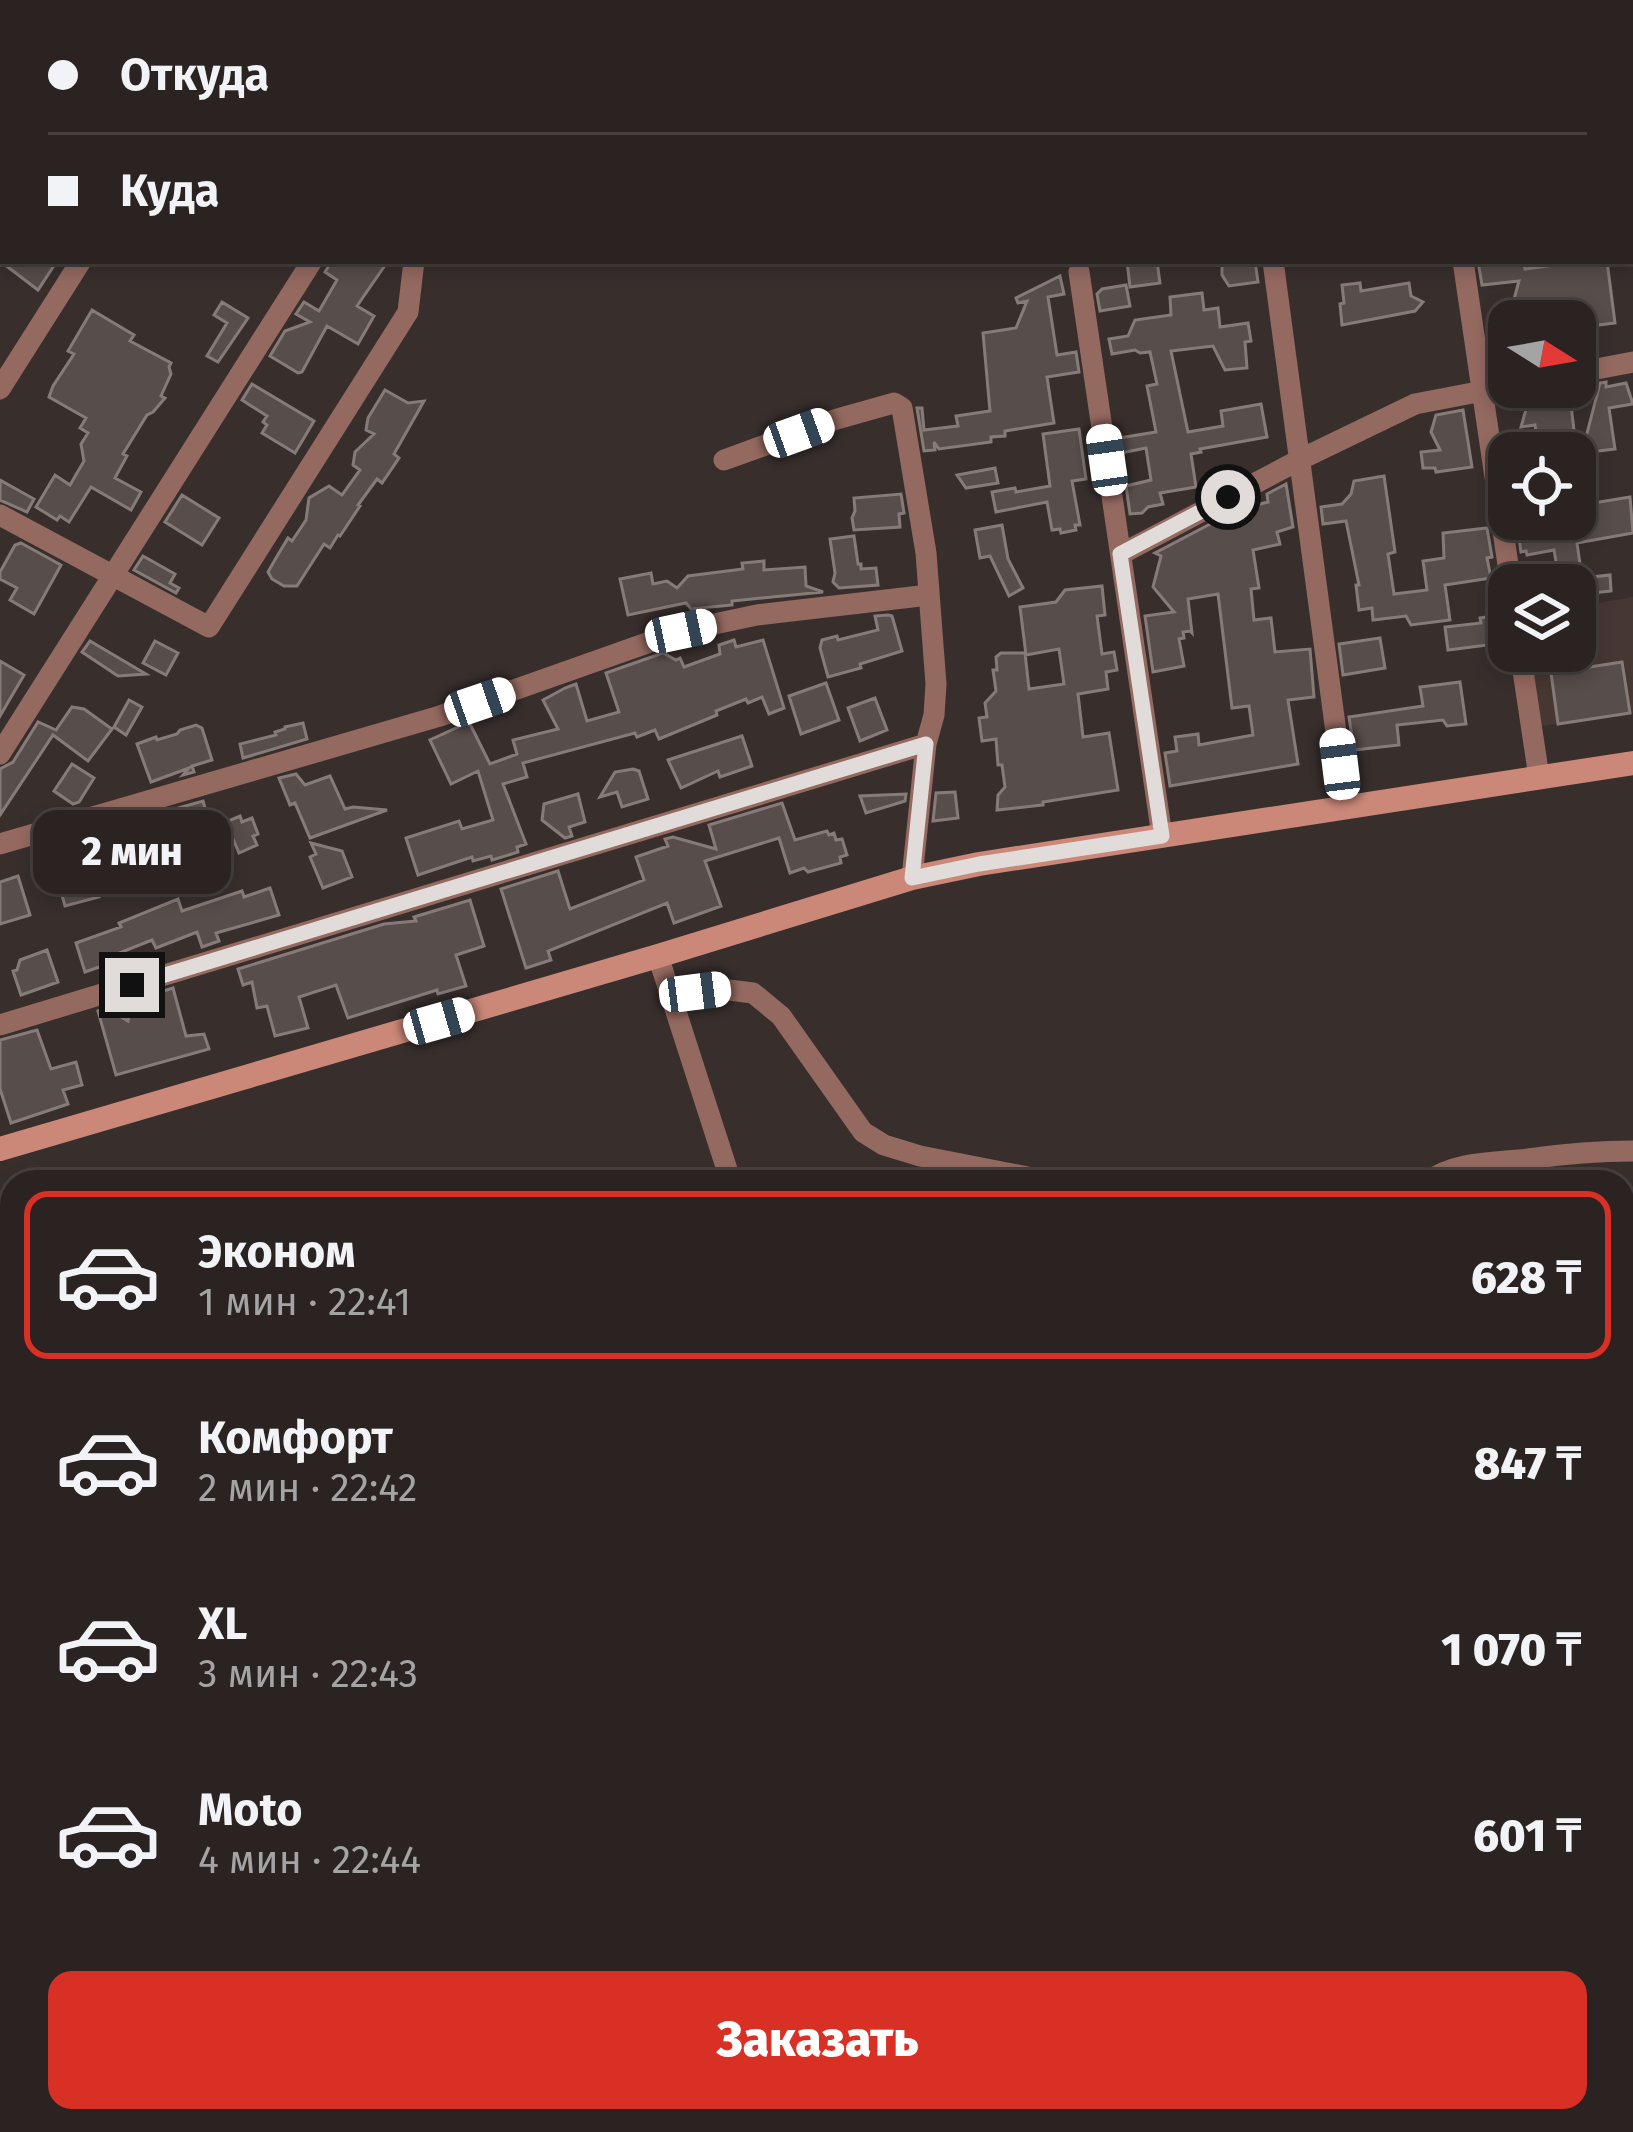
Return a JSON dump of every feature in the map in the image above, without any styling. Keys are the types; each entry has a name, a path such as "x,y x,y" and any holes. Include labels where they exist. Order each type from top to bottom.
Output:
{"main road":[{"path":"0,1149 912,878 1633,763"}],"street":[{"path":"0,389 79,264"},
{"path":"0,754 311,264"},
{"path":"0,515 209,627 408,312 414,264"},
{"path":"1273,264 1346,807"},
{"path":"1462,264 1508,564"},
{"path":"1079,272 1162,836"},
{"path":"1596,369 1633,362"},
{"path":"1120,554 1415,404 1488,390"},
{"path":"724,460 837,419 898,404 902,408 926,553 936,684 912,878"},
{"path":"0,844 440,716 681,631 757,615 929,596"},
{"path":"1523,672 1539,777"},
{"path":"0,1025 926,744"},
{"path":"658,956 727,1170"},
{"path":"670,995 721,989 753,993 781,1016 863,1132 884,1145 920,1156 992,1170"},
{"path":"1447,1170 1569,1152 1633,1151"}],"shaded area":[{"path":"1633,597 1633,713 1541,726 1533,672 1596,672 1596,603"}],"building":[{"path":"4,264 55,264 38,290"},
{"path":"330,264 386,264 357,306 374,316 358,344 327,326 298,373 270,356 285,331 310,322 296,314 304,302 319,311 337,280 325,272"},
{"path":"1127,264 1157,264 1160,283 1130,287"},
{"path":"1222,264 1255,264 1258,282 1229,286"},
{"path":"1478,264 1524,264 1525,269 1607,264 1615,323 1596,325 1596,300 1514,300 1519,281 1482,285"},
{"path":"1060,276 1064,294 1048,297 1057,355 1076,352 1079,372 1047,377 1054,423 1005,431 1005,436 991,437 991,442 939,449 934,442 935,450 924,451 917,408 922,408 924,430 958,426 956,416 990,411 983,333 1016,328 1027,301 1018,303 1016,298"},
{"path":"1360,283 1361,291 1409,283 1411,296 1423,302 1415,311 1342,325 1342,285"},
{"path":"1126,285 1130,306 1100,311 1097,294 1102,289"},
{"path":"1202,293 1204,310 1218,308 1220,327 1248,323 1251,341 1245,342 1247,368 1225,370 1213,346 1171,351 1188,432 1223,426 1221,411 1261,404 1267,437 1191,454 1196,487 1160,493 1163,504 1130,514 1126,486 1151,480 1146,448 1121,453 1119,438 1156,432 1147,386 1157,384 1150,352 1112,354 1109,339 1128,336 1135,320 1171,315 1170,297"},
{"path":"222,302 248,318 218,362 207,356 227,323 214,315"},
{"path":"92,310 134,335 130,341 171,363 171,374 161,396 165,398 147,415 123,454 127,456 115,478 141,492 131,510 91,487 69,522 36,507 55,475 70,485 84,461 81,444 88,433 80,428 86,418 49,397"},
{"path":"1606,382 1606,387 1626,383 1633,404 1609,408 1615,449 1596,451 1596,432 1587,432 1600,383"},
{"path":"252,384 314,421 295,453 262,433 267,416 242,400"},
{"path":"385,390 408,403 424,401 394,454 399,458 382,483 377,479 330,548 324,544 297,586 284,586 268,572 288,538 292,541 306,520 309,498 329,486 342,495 360,470 353,465 355,452 374,434 366,430 368,418"},
{"path":"1526,408 1571,408 1574,432 1521,427"},
{"path":"1463,410 1472,467 1436,472 1423,468 1421,452 1440,450 1431,432 1436,415"},
{"path":"1079,429 1086,479 1072,481 1080,525 1075,525 1076,530 1052,530 1047,502 996,512 992,492 1050,486 1043,434"},
{"path":"995,468 998,483 966,488 957,475"},
{"path":"1384,476 1395,552 1388,554 1394,594 1427,590 1423,561 1444,558 1443,533 1487,528 1492,557 1487,558 1488,578 1445,585 1450,620 1411,625 1406,616 1373,620 1372,608 1359,610 1359,585 1346,521 1323,524 1321,507 1342,504 1354,481"},
{"path":"0,480 34,499 27,512 0,500"},
{"path":"1286,484 1293,527 1277,532 1280,544 1253,550 1259,588 1251,589 1254,620 1271,618 1275,652 1310,649 1314,697 1288,700 1298,764 1170,786 1165,753 1177,751 1175,737 1198,734 1199,745 1253,735 1249,706 1232,708 1218,594 1188,599 1192,633 1183,632 1184,638 1179,639 1184,666 1153,672 1145,616 1174,612 1153,587 1161,556 1155,553 1239,509 1268,502 1267,494"},
{"path":"901,494 900,527 854,530 854,498"},
{"path":"182,495 219,518 202,545 165,522"},
{"path":"1630,497 1633,533 1596,540 1596,503"},
{"path":"1002,525 1008,559 1023,588 1009,596 990,556 980,558 975,530"},
{"path":"854,536 858,564 861,569 876,568 878,585 839,588 833,582 830,539"},
{"path":"1519,540 1594,540 1577,543 1580,564 1556,564 1554,550 1521,552"},
{"path":"21,543 61,565 34,614 10,600 17,588 0,579 15,545"},
{"path":"143,556 175,574 170,583 179,588 176,593 134,570"},
{"path":"764,561 764,570 805,567 806,586 823,592 691,609 686,603 628,615 620,579 651,573 653,584 667,581 677,588 688,576 743,569 742,563"},
{"path":"1610,575 1611,591 1596,593 1596,576"},
{"path":"1102,586 1105,615 1097,616 1102,654 1114,652 1117,670 1106,672 1108,689 1078,694 1083,737 1109,733 1118,790 997,810 998,795 1005,787 1002,765 998,765 996,739 982,741 979,718 987,717 985,703 996,691 996,657 1025,653 1029,689 1064,684 1059,649 1026,655 1020,607 1056,602 1065,590"},
{"path":"888,615 902,651 828,677 822,640 878,630 875,616"},
{"path":"1488,617 1488,645 1448,650 1445,627 1481,623 1480,618"},
{"path":"1380,638 1385,668 1343,675 1339,644"},
{"path":"734,640 736,647 763,640 784,708 769,714 762,697 748,703 746,699 659,739 655,730 637,737 635,733 523,763 527,777 503,784 526,844 517,847 518,852 492,860 491,856 473,861 472,857 418,875 406,838 459,821 462,829 493,820 478,771 451,784 430,740 469,722 490,764 517,754 513,740 558,729 543,700 565,688 576,684 587,721 619,712 606,673 663,653 680,658 684,667 720,654 719,645"},
{"path":"90,641 146,674 118,676 82,652"},
{"path":"155,641 178,653 166,675 143,663"},
{"path":"0,661 24,675 0,716"},
{"path":"1622,662 1630,713 1558,724 1551,673 1596,672 1596,666"},
{"path":"1460,682 1466,724 1447,726 1443,720 1397,725 1399,745 1354,750 1349,717 1423,706 1420,687"},
{"path":"826,683 839,720 801,734 789,696"},
{"path":"875,698 887,730 860,741 848,708"},
{"path":"129,700 142,707 126,735 114,727"},
{"path":"72,707 84,709 112,729 88,761 53,735 0,815 0,769 13,762 38,722 56,730"},
{"path":"303,723 307,739 243,758 240,744"},
{"path":"196,725 202,728 212,760 192,766 194,772 183,775 189,768 151,782 137,744"},
{"path":"742,736 752,766 720,777 718,771 681,788 668,760"},
{"path":"72,764 94,778 73,804 54,791"},
{"path":"639,771 648,799 622,807 617,792 600,797 615,772"},
{"path":"296,774 305,785 330,776 345,809 387,810 310,838 279,778"},
{"path":"955,792 958,818 933,821 936,793"},
{"path":"578,794 585,822 569,827 572,836 565,838 542,820 544,804"},
{"path":"906,794 905,801 866,813 860,796"},
{"path":"203,801 211,829 160,847 165,859 146,867 130,830 149,822 150,816"},
{"path":"782,803 795,840 827,831 836,840 842,839 847,855 840,857 841,863 790,873 779,838 705,861 721,906 674,923 667,903 548,951 551,960 526,968 501,889 558,871 570,909 644,880 636,857 668,846 665,839 716,849 709,825"},
{"path":"240,816 242,822 252,818 258,834 253,836 257,845 239,853 226,822"},
{"path":"311,843 342,851 352,877 323,888 310,857 316,854"},
{"path":"85,849 99,897 65,906 51,856"},
{"path":"18,876 30,915 0,924 0,882"},
{"path":"270,888 279,915 216,933 219,941 202,947 197,932 156,948 152,940 85,972 76,943 121,927 119,923 178,899 182,911 242,891 244,897"},
{"path":"470,900 484,946 456,955 466,986 438,994 437,990 348,1018 336,985 299,997 308,1028 275,1036 267,1006 257,1008 252,982 243,985 238,969 384,924 416,921 414,917"},
{"path":"47,950 58,982 21,995 13,971 20,960"},
{"path":"173,988 186,1036 204,1034 209,1049 116,1075 98,1011 106,1008 128,1021 130,1006 139,999"},
{"path":"37,1030 51,1069 76,1062 82,1085 63,1090 68,1104 11,1123 0,1089 0,1040"}],"route":[{"path":"132,985 926,744 912,878 1162,836 1120,554 1228,497"}]}
